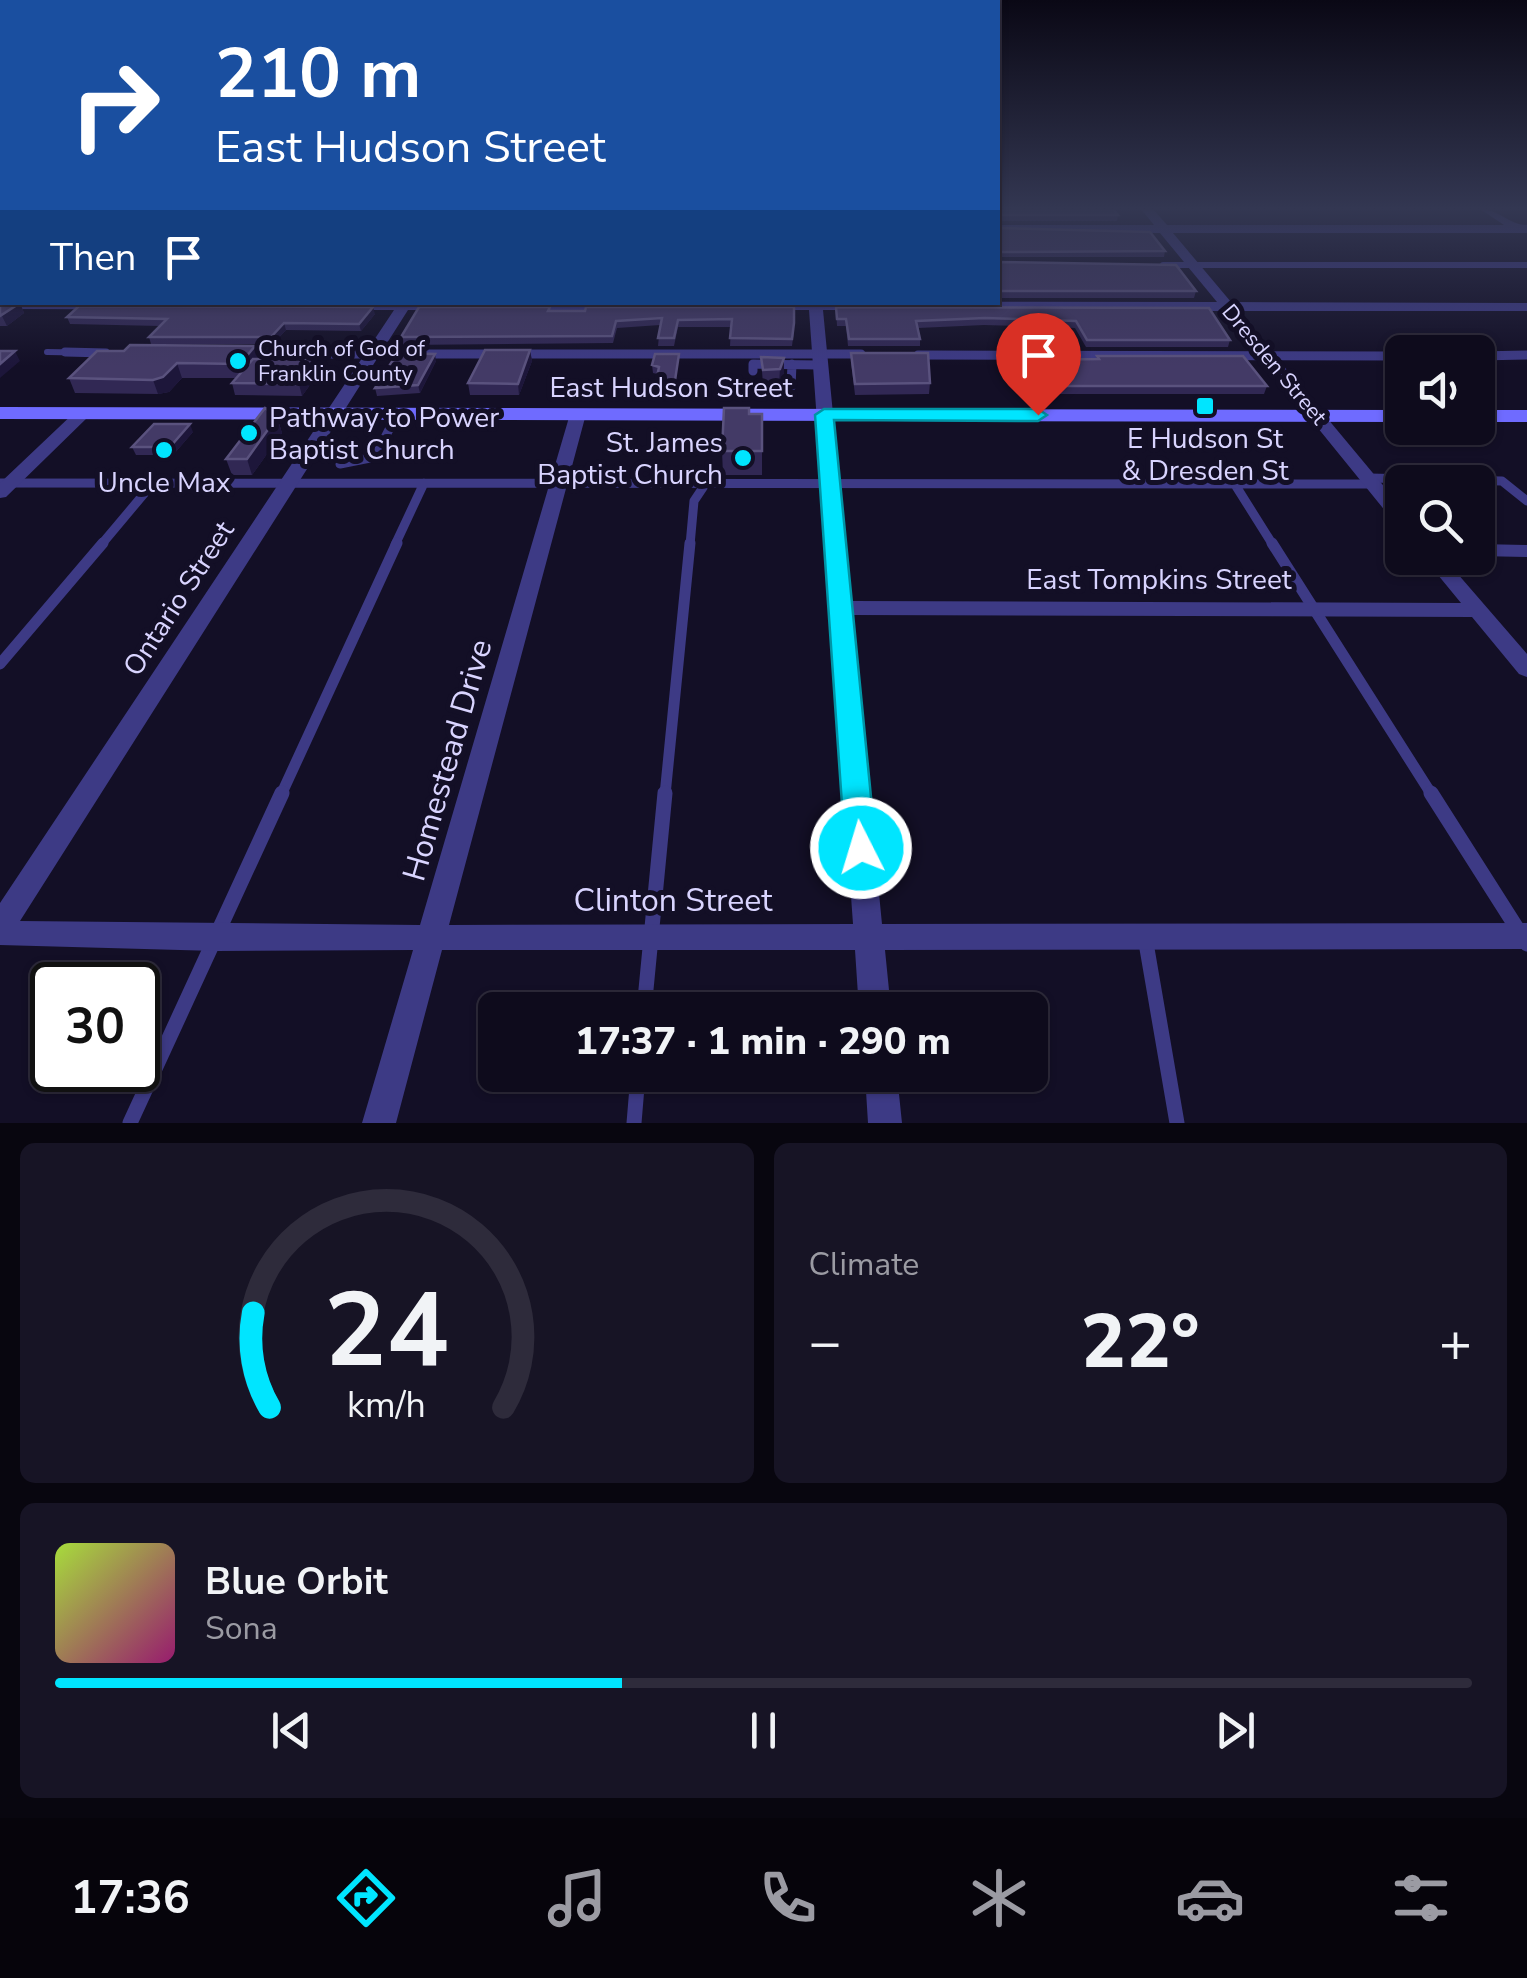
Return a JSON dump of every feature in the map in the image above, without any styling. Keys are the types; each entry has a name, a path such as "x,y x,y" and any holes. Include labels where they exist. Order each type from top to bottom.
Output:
{"main road":[{"name":"East Hudson Street","path":"0,413 578,414 771,405 824,415 1385,416"},
{"path":"1495,416 1527,416"}],"street":[{"name":"Dresden Street","path":"1190,261 1385,498"},
{"name":"Ontario Street","path":"0,930 404,305"},
{"path":"815,305 873,992"},
{"path":"952,305 1527,307"},
{"path":"4,486 83,413"},
{"name":"Homestead Drive","path":"379,1123 578,414"},
{"path":"1495,550 1527,550"},
{"path":"1448,575 1527,669"},
{"name":"East Tompkins Street","path":"840,608 1478,610"},
{"name":"Clinton Street","path":"0,930 216,938 651,934 1525,938"},
{"path":"882,1092 885,1123"}],"lane":[{"path":"1158,264 1527,266"},
{"path":"47,352 126,353"},
{"path":"244,354 820,360"},
{"path":"753,367 870,354"},
{"path":"906,355 1385,356"},
{"path":"1495,356 1527,355"},
{"path":"753,386 771,405 791,387 792,364"},
{"path":"340,464 375,457 397,414"},
{"path":"4,486 1492,480 1512,487 1527,501"},
{"path":"0,664 153,483"},
{"path":"130,1123 424,483"},
{"path":"646,992 694,501 706,483"},
{"path":"1234,484 1525,938"},
{"path":"1144,936 1177,1123"},
{"path":"634,1123 637,1092"}],"building":[{"path":"1000,262 1176,265 1196,291 1000,291"},
{"path":"0,305 17,305 0,316"},
{"path":"79,306 373,307 359,324 284,323 271,337 149,337 167,319 67,317"},
{"path":"419,307 550,307 548,311 585,311 586,307 794,307 794,323 792,339 730,338 732,319 678,320 674,338 658,338 662,318 616,321 612,336 401,337"},
{"path":"836,307 1209,308 1230,340 1087,340 1076,321 985,318 916,321 920,339 849,339 846,319 837,319"},
{"path":"130,345 255,346 240,364 177,363 163,377 153,380 69,378 97,351 124,351"},
{"path":"485,350 530,350 518,384 468,383"},
{"path":"0,351 15,351 0,364"},
{"path":"394,353 435,354 418,385 375,388"},
{"path":"851,353 928,353 930,383 855,384"},
{"path":"655,354 679,354 674,387 655,387 659,367 652,365"},
{"path":"1097,356 1243,356 1267,386 1050,386 1037,360 1099,359"},
{"path":"761,357 784,358 780,369 763,370"},
{"path":"253,359 317,359 299,384 232,383"},
{"path":"265,408 277,417 247,459 226,459"},
{"path":"724,408 749,408 749,414 762,414 762,451 722,451"},
{"path":"154,424 190,424 170,447 132,447"}],"place":[{"name":"Church of God of Franklin County","path":"238,361"},
{"name":"E Hudson St & Dresden St","path":"1205,406"},
{"name":"Pathway to Power Baptist Church","path":"249,433"},
{"name":"Uncle Max","path":"164,450"},
{"name":"St. James Baptist Church","path":"743,458"}],"route":[{"path":"861,848 824,415 1038,415"}]}
